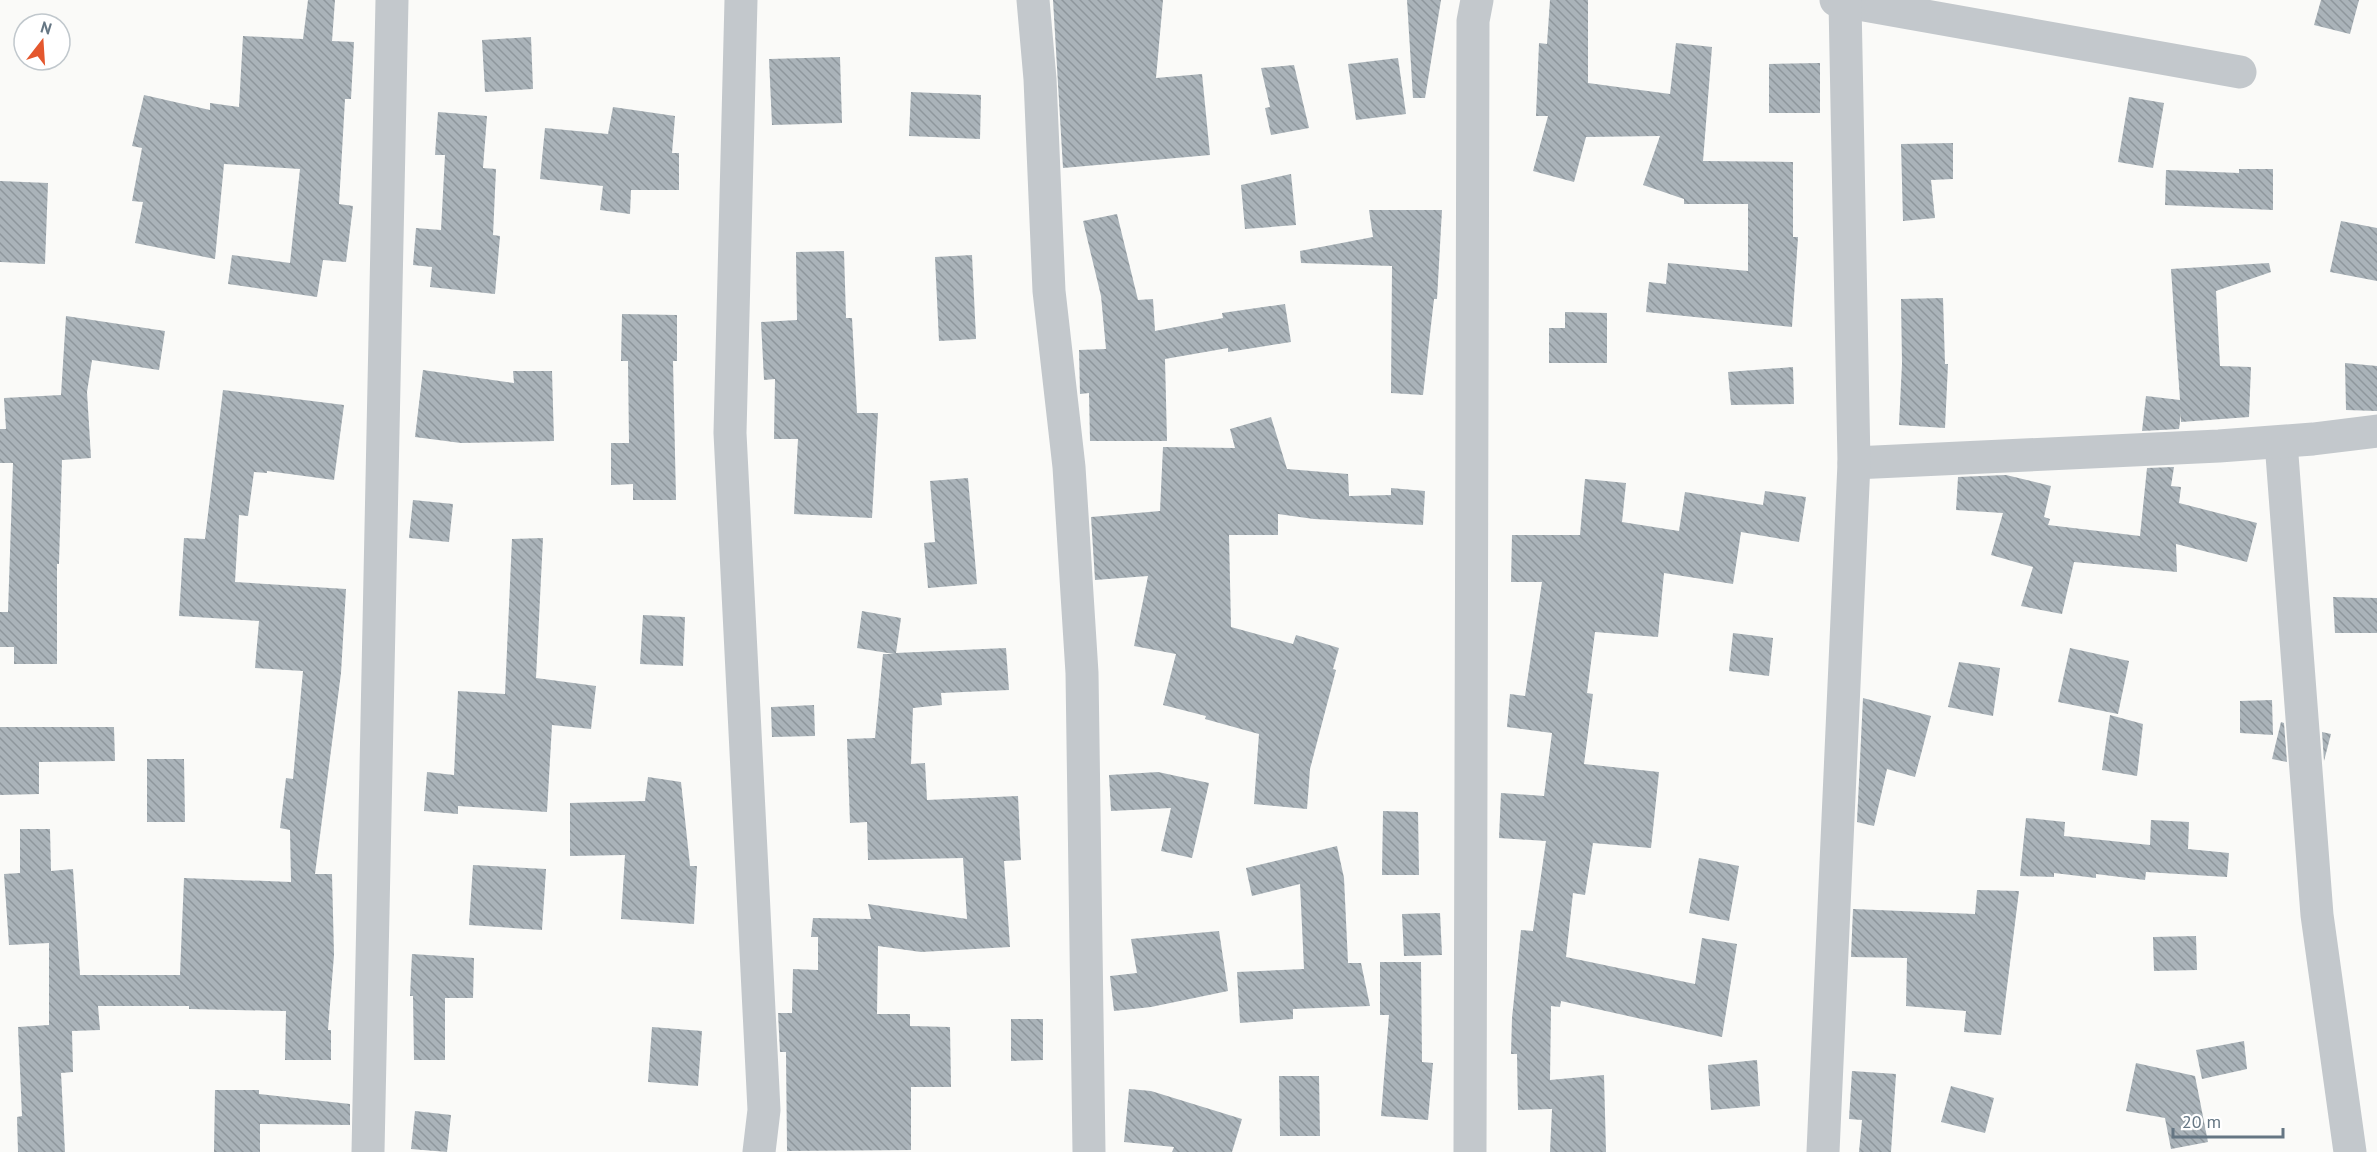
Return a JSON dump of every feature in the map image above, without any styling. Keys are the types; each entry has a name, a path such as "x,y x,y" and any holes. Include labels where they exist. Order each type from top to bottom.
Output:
{"street":[{"path":"368,1152 392,0"},
{"path":"741,0 730,433 764,1110 759,1152"},
{"path":"1033,0 1040,79 1049,291 1068,467 1082,674 1089,1152"},
{"path":"1470,1152 1473,21 1477,0"},
{"path":"1823,1152 1854,463 1841,1 2240,72"},
{"path":"1854,463 2281,442 2377,431"},
{"path":"2281,442 2317,915 2350,1152"}],"building":[{"path":"308,0 335,0 332,41 354,42 351,99 345,99 339,204 353,206 346,262 323,260 317,297 228,284 232,255 290,263 300,169 224,164 215,259 135,243 143,202 132,201 142,148 132,146 144,95 210,110 210,103 239,107 243,36 303,39"},
{"path":"1053,0 1163,0 1156,78 1202,74 1210,155 1063,168"},
{"path":"1407,0 1441,0 1425,98 1413,98"},
{"path":"1550,0 1588,0 1588,83 1670,94 1676,43 1712,47 1703,161 1793,162 1793,237 1798,237 1792,327 1646,312 1649,282 1666,284 1668,263 1748,271 1748,204 1684,204 1684,199 1643,185 1660,136 1586,137 1574,182 1533,171 1548,116 1536,116 1539,43 1547,44"},
{"path":"2321,0 2359,0 2350,34 2314,25"},
{"path":"531,37 533,89 485,92 482,40"},
{"path":"840,57 842,123 772,125 769,59"},
{"path":"1398,58 1406,114 1356,120 1348,64"},
{"path":"1820,63 1820,113 1769,113 1769,64"},
{"path":"1294,65 1309,128 1271,135 1265,108 1270,107 1261,68"},
{"path":"911,92 981,95 980,139 909,136"},
{"path":"2129,97 2164,103 2153,168 2118,162"},
{"path":"613,107 675,116 672,153 679,153 679,190 631,190 630,214 600,210 603,186 540,179 545,128 608,134"},
{"path":"438,112 487,116 483,168 496,169 493,235 500,236 495,294 430,287 432,267 413,265 416,228 441,230 445,155 435,155"},
{"path":"1953,143 1953,179 1931,180 1935,218 1903,221 1901,144"},
{"path":"2239,169 2273,169 2273,210 2165,205 2166,170 2239,173"},
{"path":"1291,174 1296,225 1245,229 1241,185"},
{"path":"0,181 48,183 45,264 0,262"},
{"path":"1369,210 1442,210 1437,299 1434,299 1423,395 1391,393 1392,266 1301,263 1300,251 1373,237"},
{"path":"1117,214 1138,300 1153,299 1155,331 1223,318 1222,313 1285,304 1291,342 1228,352 1228,348 1165,359 1167,441 1090,441 1089,393 1080,394 1079,350 1106,349 1101,296 1083,221"},
{"path":"2341,221 2377,228 2377,281 2330,272"},
{"path":"844,251 846,318 852,318 857,413 878,413 872,518 794,514 798,439 774,439 775,379 764,380 761,322 797,320 796,252"},
{"path":"972,255 976,339 939,341 935,257"},
{"path":"2269,263 2271,272 2216,291 2220,366 2251,367 2249,417 2181,422 2181,414 2179,429 2142,431 2146,396 2180,400 2171,269"},
{"path":"1943,298 1945,364 1948,364 1945,428 1899,425 1902,364 1901,299"},
{"path":"1565,312 1607,313 1607,363 1549,363 1549,328 1565,328"},
{"path":"622,314 677,315 677,361 673,361 676,500 633,500 633,484 611,485 611,443 629,443 628,361 621,361"},
{"path":"66,316 165,331 159,370 92,360 87,392 91,458 62,460 59,564 57,564 57,664 14,664 14,647 0,647 0,612 8,612 13,463 0,463 0,429 6,429 4,398 61,395"},
{"path":"2345,363 2377,366 2377,411 2346,410"},
{"path":"1793,367 1794,404 1731,405 1728,372"},
{"path":"423,370 514,383 513,371 552,371 554,441 461,443 415,437"},
{"path":"223,390 344,405 334,480 267,471 267,473 254,472 248,516 239,515 235,582 346,589 341,673 315,874 332,874 334,955 328,1030 331,1030 331,1060 285,1060 286,1011 189,1009 189,1006 98,1006 100,1030 72,1031 73,1072 61,1073 65,1152 18,1152 17,1117 22,1116 18,1027 49,1025 49,943 9,945 4,874 20,873 20,829 50,829 51,871 73,869 80,975 180,975 184,878 291,882 290,830 280,828 286,778 293,779 303,671 255,668 259,621 179,616 184,538 205,539"},
{"path":"1271,417 1287,469 1348,474 1349,496 1391,495 1391,488 1425,491 1423,525 1314,519 1278,514 1278,535 1229,535 1231,627 1293,644 1296,635 1339,648 1333,669 1336,670 1310,769 1307,809 1254,804 1259,734 1205,719 1206,716 1163,705 1176,654 1134,646 1148,576 1095,580 1091,517 1160,511 1163,447 1235,448 1230,429"},
{"path":"2174,467 2171,486 2181,487 2179,503 2257,523 2247,562 2176,544 2177,572 2074,562 2062,614 2021,606 2033,567 1991,555 2003,513 1956,510 1958,477 2006,475 2051,486 2044,517 2050,519 2048,525 2140,536 2147,468"},
{"path":"968,478 977,584 928,588 924,543 935,542 930,481"},
{"path":"1585,479 1626,483 1622,522 1679,531 1685,492 1763,505 1765,491 1806,497 1799,542 1741,532 1733,584 1664,573 1658,637 1595,632 1587,693 1593,694 1584,764 1659,772 1651,848 1593,843 1585,895 1573,893 1566,957 1695,984 1702,938 1737,944 1722,1037 1561,1001 1560,1007 1551,1006 1550,1080 1604,1075 1606,1152 1550,1152 1552,1109 1518,1110 1517,1054 1511,1054 1512,1018 1521,930 1533,931 1546,841 1499,838 1501,793 1544,796 1552,733 1507,727 1510,694 1525,696 1542,582 1511,582 1512,535 1580,535"},
{"path":"413,500 453,504 449,542 409,538"},
{"path":"543,538 536,678 596,686 591,729 552,725 547,812 458,806 458,814 424,811 427,772 454,775 458,691 505,694 512,539"},
{"path":"2333,597 2377,598 2377,633 2335,633"},
{"path":"862,611 901,618 896,653 1006,648 1009,690 941,693 942,705 913,708 911,764 925,763 927,800 1018,796 1021,860 1004,861 1010,947 921,952 878,946 877,1014 910,1014 910,1026 950,1027 951,1087 911,1087 911,1150 787,1151 786,1052 780,1052 778,1013 792,1013 793,969 818,970 818,937 811,937 813,918 871,919 868,904 967,919 963,858 868,860 867,822 850,823 847,739 875,738 883,654 894,654 857,648"},
{"path":"643,615 685,617 683,666 640,664"},
{"path":"1733,633 1773,638 1769,676 1729,671"},
{"path":"2070,648 2129,661 2118,714 2058,702"},
{"path":"1959,662 2000,668 1993,716 1948,707"},
{"path":"1863,698 1931,716 1915,777 1887,769 1874,826 1857,822"},
{"path":"2272,700 2273,735 2240,733 2240,701"},
{"path":"814,705 815,736 772,737 771,707"},
{"path":"2110,715 2143,724 2137,776 2102,770"},
{"path":"2281,722 2284,723 2287,762 2272,759"},
{"path":"0,727 114,727 115,761 39,762 39,794 0,795"},
{"path":"2322,732 2331,734 2324,761"},
{"path":"147,759 184,759 185,822 147,822"},
{"path":"1158,772 1209,783 1192,858 1161,851 1171,808 1111,811 1109,775"},
{"path":"648,777 681,782 690,866 697,866 694,924 621,919 625,855 570,856 570,803 645,801"},
{"path":"1383,811 1418,812 1419,875 1382,875"},
{"path":"2026,818 2065,822 2064,836 2150,845 2151,820 2189,822 2188,849 2229,853 2227,877 2146,872 2145,880 2096,874 2096,878 2054,873 2054,877 2020,876"},
{"path":"1337,846 1344,878 1348,963 1361,963 1370,1006 1293,1009 1293,1019 1240,1023 1237,972 1304,969 1300,884 1252,896 1246,868"},
{"path":"1699,858 1739,866 1729,921 1689,913"},
{"path":"473,865 546,869 542,930 469,925"},
{"path":"1977,890 2019,891 2001,1035 1964,1032 1966,1011 1906,1006 1907,958 1851,957 1853,909 1975,914"},
{"path":"1440,913 1442,955 1404,956 1402,914"},
{"path":"1219,931 1228,991 1151,1007 1114,1011 1110,976 1137,973 1131,939"},
{"path":"2196,936 2197,970 2154,971 2153,937"},
{"path":"412,954 474,958 473,998 445,998 445,1060 414,1060 413,996 410,996"},
{"path":"1380,962 1421,962 1422,1062 1433,1063 1428,1120 1381,1116 1389,1015 1380,1015"},
{"path":"1011,1019 1043,1019 1043,1060 1011,1061"},
{"path":"652,1027 702,1031 698,1086 648,1082"},
{"path":"2244,1041 2247,1069 2202,1079 2196,1050"},
{"path":"1757,1060 1760,1106 1711,1110 1708,1065"},
{"path":"2136,1063 2195,1076 2208,1142 2171,1149 2165,1118 2126,1111"},
{"path":"1852,1071 1896,1074 1891,1152 1859,1152 1862,1120 1849,1119"},
{"path":"1279,1076 1319,1076 1320,1136 1280,1136"},
{"path":"1951,1086 1994,1098 1985,1133 1941,1122"},
{"path":"1129,1089 1151,1091 1242,1119 1232,1152 1172,1152 1174,1147 1124,1142"},
{"path":"215,1090 259,1090 259,1094 350,1104 350,1125 260,1124 260,1152 214,1152"},
{"path":"415,1111 451,1115 447,1152 411,1149"}]}
